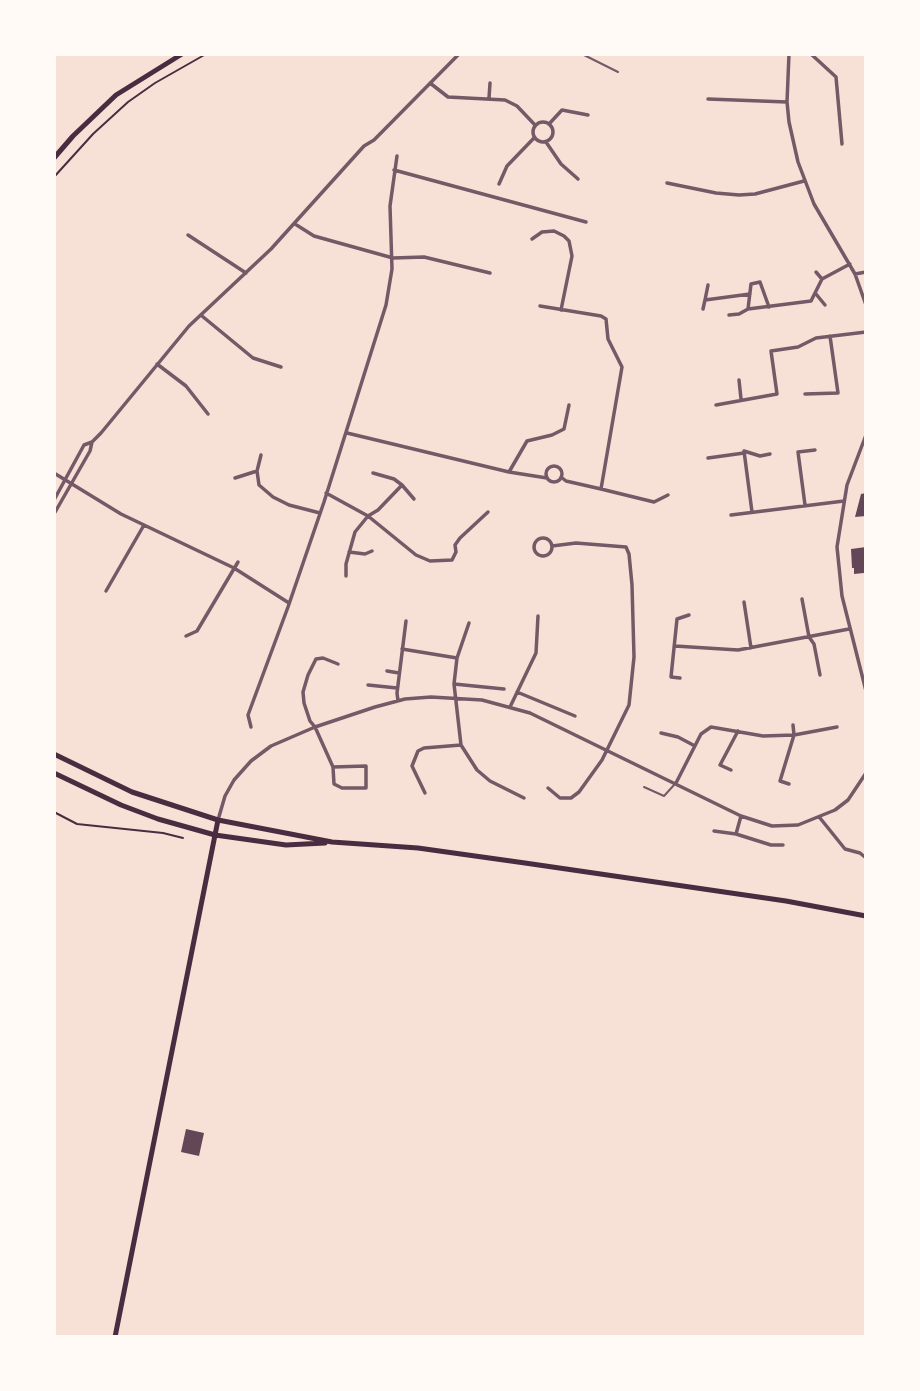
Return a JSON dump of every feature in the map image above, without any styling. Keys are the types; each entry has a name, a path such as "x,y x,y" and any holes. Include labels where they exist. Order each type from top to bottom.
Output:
{"main road":[{"path":"54,158 116,95 180,55"},
{"path":"54,754 132,792 218,820 332,842 407,847 512,861 773,899 866,916"},
{"path":"54,773 121,805 215,835 286,845 332,842"},
{"path":"115,1337 218,820"}],"street":[{"path":"54,514 90,451 92,442 189,326 295,224 346,165 459,54"},
{"path":"789,54 787,102 792,143 804,181 827,227 850,264 866,305"},
{"path":"811,54 836,77 842,144"},
{"path":"489,98 490,82"},
{"path":"430,83 448,97 489,98 509,102 535,125"},
{"path":"708,99 787,102"},
{"path":"549,124 562,110 588,115"},
{"path":"543,122 549,124 552,135 546,142 539,142 532,131 535,125 543,122"},
{"path":"499,184 507,166 534,138"},
{"path":"546,142 561,164 578,179"},
{"path":"251,727 248,715 347,433 386,305 393,258 390,206 397,156"},
{"path":"394,170 586,222"},
{"path":"667,183 739,195 755,194 804,181"},
{"path":"295,224 314,236 393,258 424,257 491,273"},
{"path":"532,239 542,232 554,232 569,241 572,256 561,310"},
{"path":"188,235 246,273"},
{"path":"729,315 748,309 811,301 822,279 850,264"},
{"path":"816,272 822,279"},
{"path":"855,274 866,272"},
{"path":"748,309 751,284 760,282 769,307"},
{"path":"703,309 708,285"},
{"path":"705,300 750,294"},
{"path":"816,294 825,305"},
{"path":"540,306 606,319 608,339 622,367 601,489"},
{"path":"201,316 253,358 281,367"},
{"path":"716,405 776,394 771,351 798,347 816,338 866,332"},
{"path":"805,394 838,393 830,336"},
{"path":"157,364 186,386 208,414"},
{"path":"739,380 741,399"},
{"path":"509,472 527,441 564,429 569,405"},
{"path":"347,433 509,472 553,481 561,477"},
{"path":"866,435 844,501 838,531 837,559 849,629 866,691"},
{"path":"54,499 84,445 92,442"},
{"path":"805,505 798,452 815,450"},
{"path":"708,458 744,451 760,456 770,454"},
{"path":"744,453 752,512"},
{"path":"261,455 257,471 259,485 273,497 289,505 320,513"},
{"path":"547,478 546,471 552,466 560,470 561,477 566,481 654,502 667,495"},
{"path":"235,478 257,471"},
{"path":"54,473 144,525 234,568 289,603"},
{"path":"373,473 402,485 414,499"},
{"path":"346,576 355,532 368,516 378,510 402,485"},
{"path":"326,493 368,516 416,555 430,561 446,562 455,558 455,545 460,538 488,512"},
{"path":"731,515 844,501"},
{"path":"106,591 144,525"},
{"path":"540,538 549,540 552,546 549,554 543,556 538,555 533,547 535,541 540,538"},
{"path":"548,788 560,798 571,798 579,792 607,751 629,705 634,657 629,554 626,547 576,543 552,546"},
{"path":"349,552 365,554 372,551"},
{"path":"186,636 197,631 238,562"},
{"path":"802,599 820,675"},
{"path":"744,602 751,648"},
{"path":"680,678 671,677 677,619 689,615"},
{"path":"510,707 536,653 538,616"},
{"path":"398,701 397,688 406,621"},
{"path":"469,623 457,657 454,684 461,745 477,770 490,781 524,798"},
{"path":"675,646 721,651 751,648 849,629"},
{"path":"402,649 457,657"},
{"path":"333,767 366,766 366,788 342,788 334,784 333,767 304,703 303,692 316,659 323,658 338,664"},
{"path":"387,671 399,673"},
{"path":"454,684 504,689"},
{"path":"368,685 397,688"},
{"path":"517,692 575,716"},
{"path":"218,820 231,786 251,761 271,746 315,727 398,701 455,698 482,700 530,713 757,823 785,827 820,818 848,800 866,773"},
{"path":"789,784 780,781 794,735 793,725"},
{"path":"676,783 701,734 711,727 763,736 794,735 837,727"},
{"path":"731,770 720,765 738,731"},
{"path":"660,733 678,737 695,746"},
{"path":"425,793 412,766 418,751 424,748 461,745"},
{"path":"736,834 741,816"},
{"path":"820,818 845,849 865,856"},
{"path":"714,831 736,834 771,845 783,845"}],"lane":[{"path":"582,54 618,72"},
{"path":"644,788 664,796 676,783"}],"path":[{"path":"54,177 93,134 128,102 206,54"},
{"path":"54,812 77,824 163,833 183,838"}],"building":[{"path":"866,493 866,516 855,517 861,494"},
{"path":"866,547 864,573 854,574 851,549"},
{"path":"186,1129 204,1133 199,1156 181,1152"}]}
